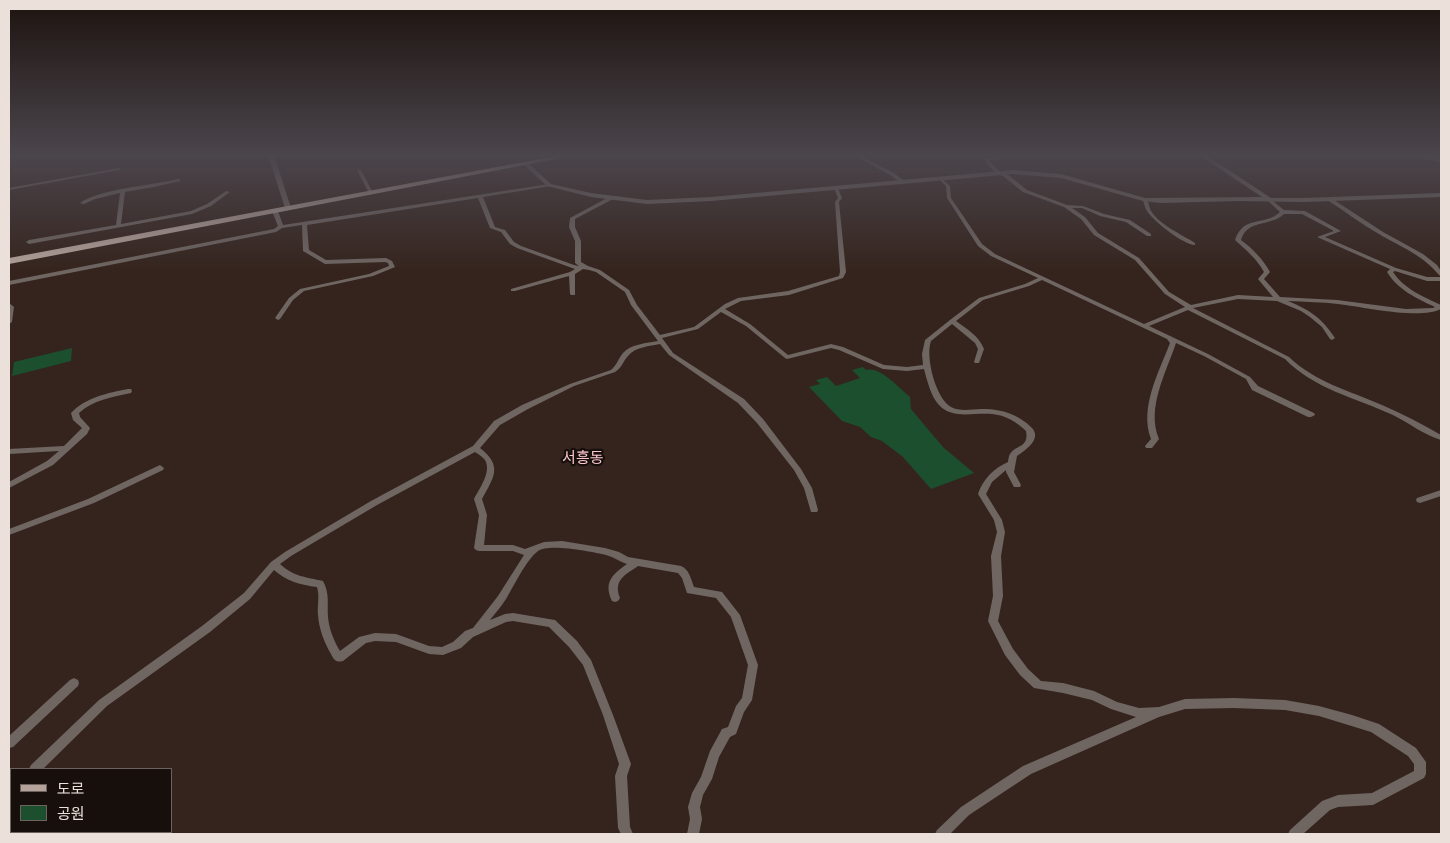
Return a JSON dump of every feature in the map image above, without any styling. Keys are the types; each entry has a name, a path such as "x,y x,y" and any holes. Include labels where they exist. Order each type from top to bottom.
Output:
{"main road":[{"path":"9,261 359,194"}],"street":[{"path":"82,203 104,194"},
{"path":"118,226 123,194"},
{"path":"30,242 201,210 224,194"},
{"path":"283,194 288,208"},
{"path":"9,283 276,230 281,227 490,194"},
{"path":"594,194 647,202 677,202 764,194"},
{"path":"36,768 103,703 206,629 246,596 274,564 374,503 426,477 476,448 497,423 525,407 572,385 619,368 627,353 632,350 696,328 740,299 789,293 841,277 843,272 836,202 840,198 839,194"},
{"path":"949,194 949,198 980,245 993,255 1169,337 1248,378 1255,388 1311,415"},
{"path":"1034,194 1066,206 1083,218 1096,234 1137,259 1167,293 1189,308 1287,358 1295,368 1350,396 1390,411 1441,438"},
{"path":"1126,194 1145,200 1173,202 1441,195"},
{"path":"1262,194 1283,212 1303,212 1338,231 1320,237 1394,269 1426,279 1441,280"},
{"path":"480,196 492,228 503,231 512,243 564,264 598,271 627,291 634,305 677,359 741,401 760,421 797,469 808,488 814,510"},
{"path":"584,268 585,266 578,263 578,241 572,227 573,218 611,198"},
{"path":"1329,199 1380,232 1424,255 1433,262 1441,274"},
{"path":"1145,200 1147,209 1151,213 1192,244"},
{"path":"1066,206 1083,207 1102,215 1128,221 1148,235"},
{"path":"275,211 281,227"},
{"path":"1283,212 1280,216 1248,225 1239,234 1238,240 1253,252 1259,263 1266,268 1267,272 1261,279 1278,299 1303,310 1324,326 1332,338"},
{"path":"278,318 291,299 302,290 371,275 392,267 390,262 386,260 335,262 318,259 306,251 304,223"},
{"path":"513,290 584,268"},
{"path":"1144,326 1189,308 1238,297 1337,302 1390,310 1434,310 1440,307 1402,286 1390,272 1394,269"},
{"path":"572,273 573,294"},
{"path":"1017,484 1010,472 1013,454 1029,444 1032,436 1030,430 1021,422 1005,415 987,411 959,412 943,406 926,367 924,346 928,340 981,299 1027,286 1043,278"},
{"path":"9,304 11,307 9,322"},
{"path":"722,310 748,325 787,357 831,346 841,348 882,367 907,369 926,367"},
{"path":"952,321 978,342 981,349 977,362"},
{"path":"1149,446 1155,439 1151,433 1149,418 1173,343 1169,337"},
{"path":"9,485 50,463 84,432 86,428 76,418 75,412 81,407 91,401 128,391"},
{"path":"9,451 65,448"},
{"path":"476,448 490,461 491,465 488,479 478,498 483,515 479,548 512,548 525,552 544,545 562,544 610,553 626,560 681,570 686,577 690,590 719,595 735,615 753,665 747,700 740,709 732,730 726,733 714,755 706,779 698,792 694,807 696,818 693,834"},
{"path":"1012,464 1001,468 983,489 982,494 998,520 1001,532 996,556 998,596 993,621 1009,652 1024,672 1038,685 1063,688 1094,696 1115,706 1139,713 1159,712"},
{"path":"9,532 91,502 160,468"},
{"path":"1420,500 1441,493"},
{"path":"476,631 502,599 527,557 534,550"},
{"path":"615,598 611,588 612,582 636,562"},
{"path":"274,564 290,576 305,582 320,584 323,589 323,615 326,631 330,645 339,658 363,640 375,637 396,638 428,650 443,651 457,645 469,634 505,618 513,617 552,623 573,644 588,663 625,764 621,776 624,828 627,834"},
{"path":"9,743 74,683"},
{"path":"940,834 965,811 1027,770 1159,712 1185,704 1285,705 1352,720 1376,728 1406,748 1420,762 1420,774 1373,799 1338,800 1326,804 1294,834"}],"green space":[{"path":"72,348 71,361 12,376 14,362"},
{"path":"863,367 866,370 877,371 883,374 910,397 911,409 926,427 944,448 974,473 931,489 903,457 882,441 871,437 860,427 842,421 809,387 820,384 816,380 827,377 836,386 860,378 852,370"}],"district":[{"name":"서흥동","path":"583,459"}]}
